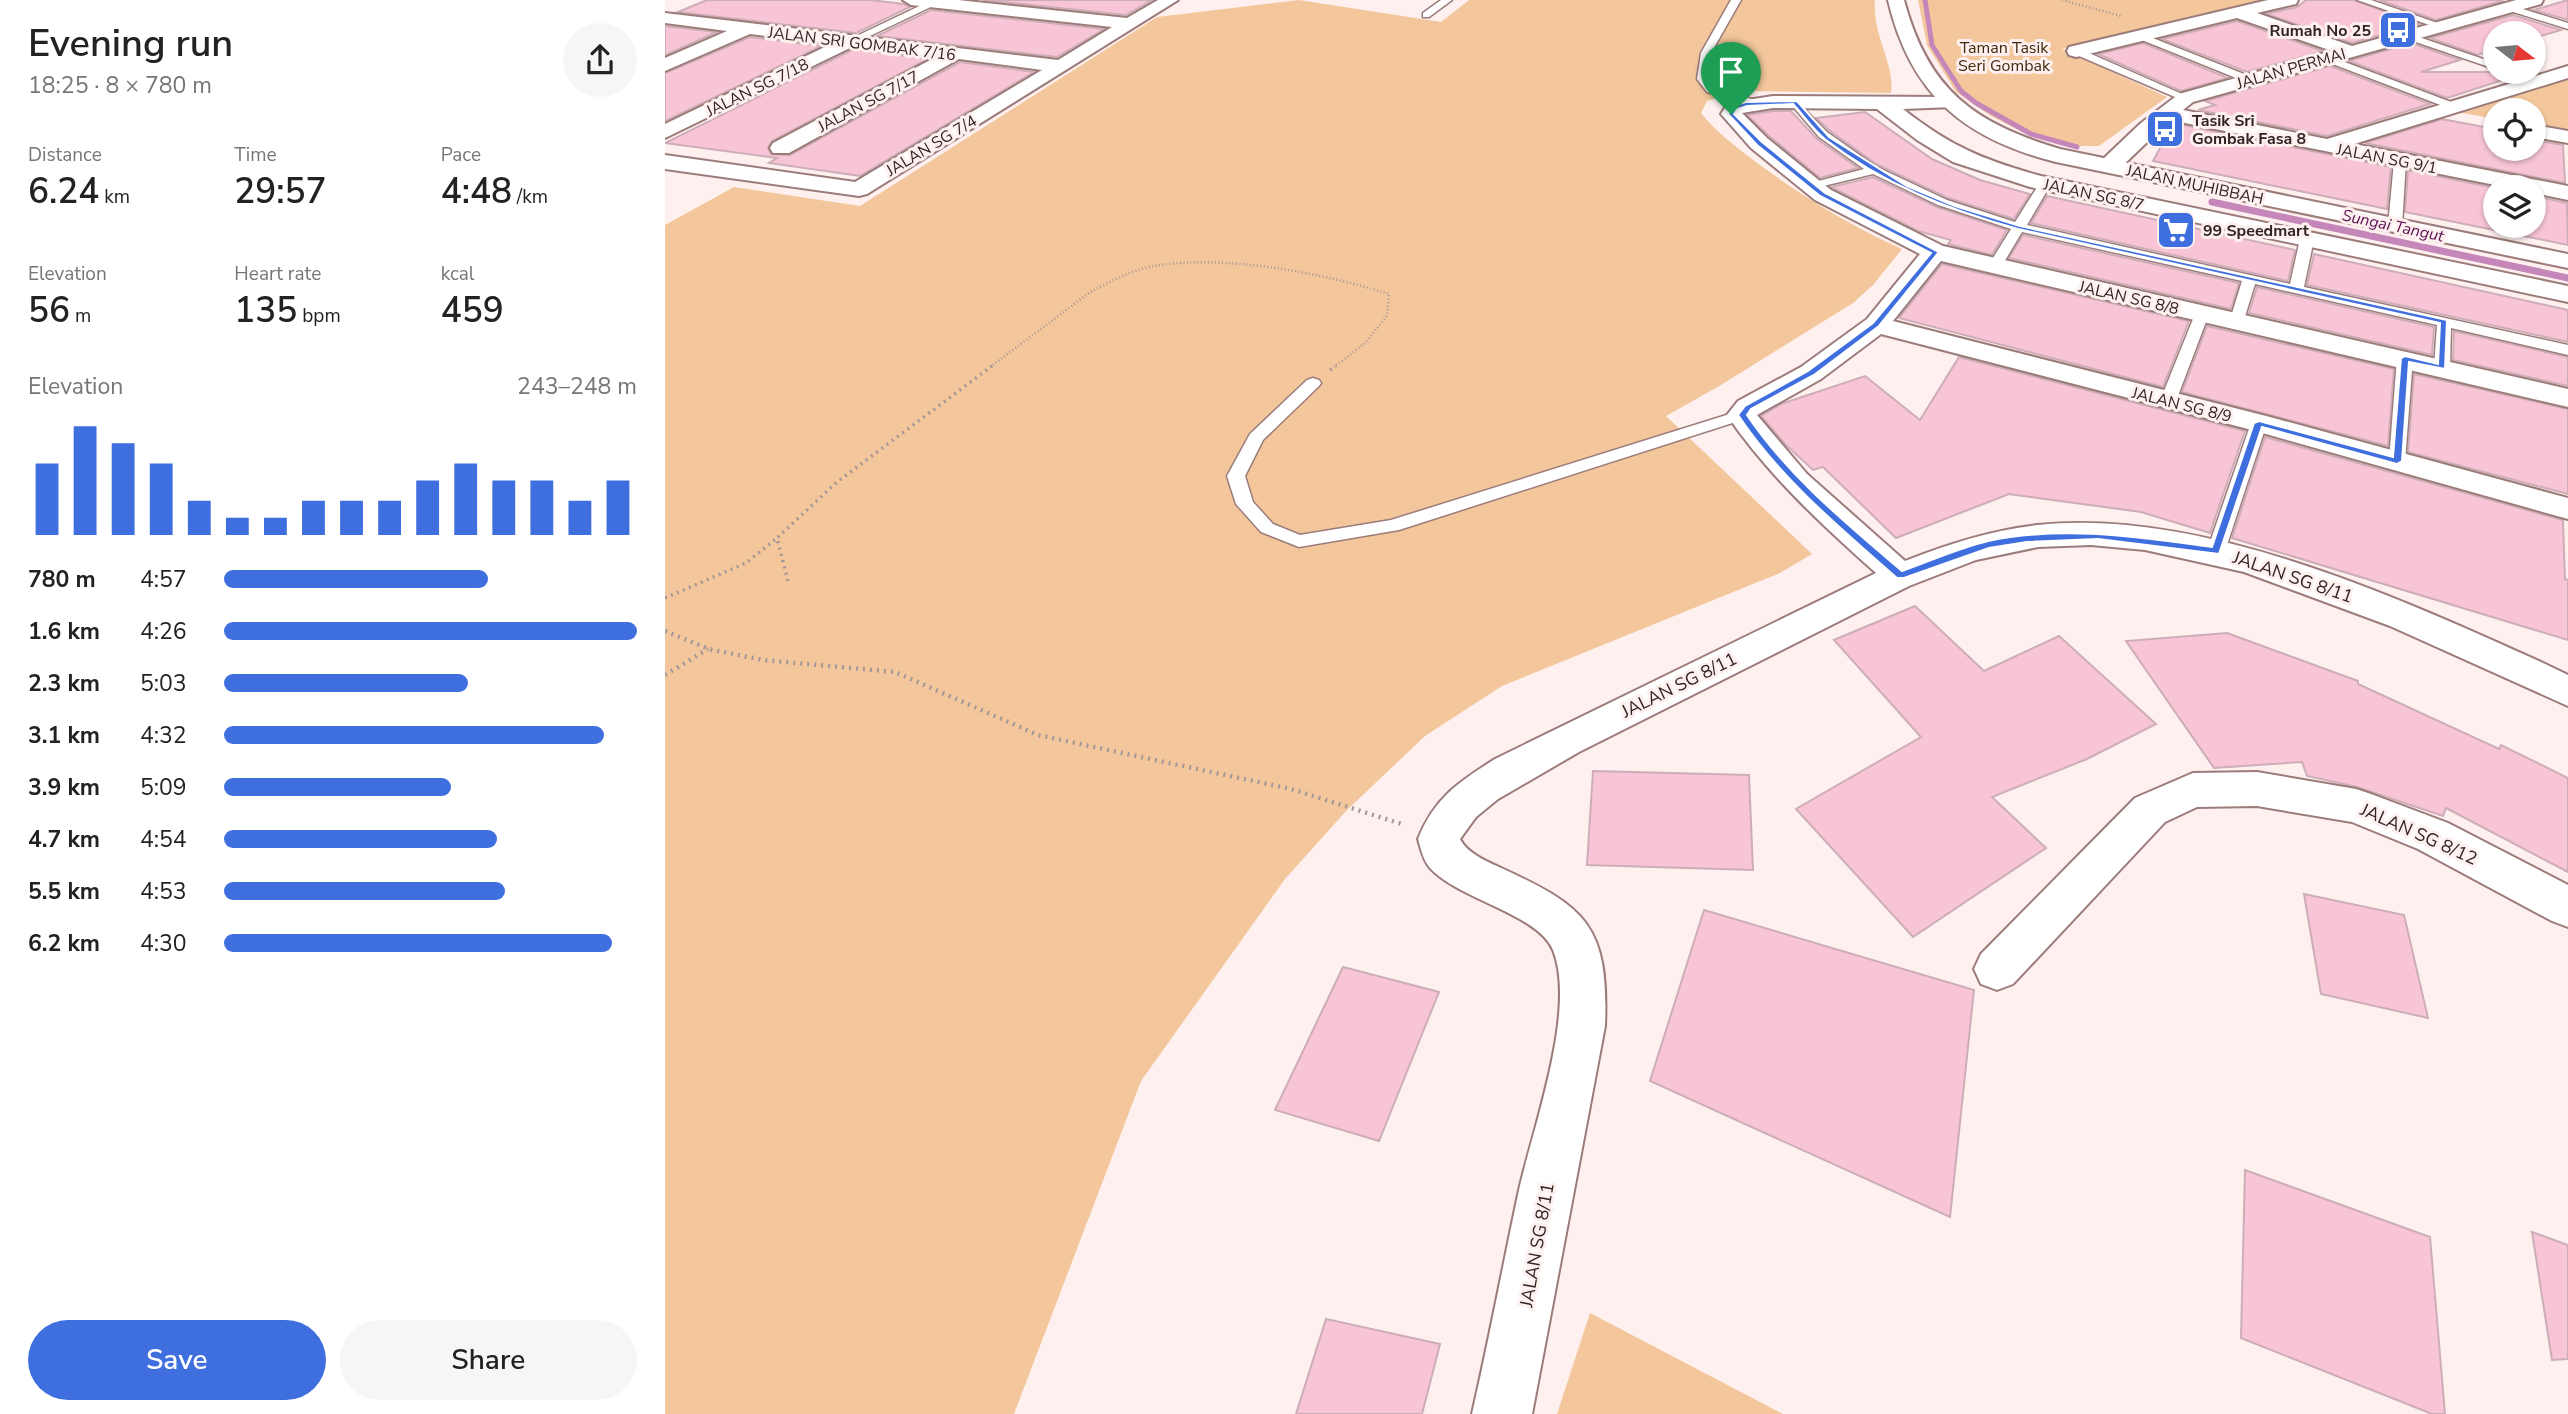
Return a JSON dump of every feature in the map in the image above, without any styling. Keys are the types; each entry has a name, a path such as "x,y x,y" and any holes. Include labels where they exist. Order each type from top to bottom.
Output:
{"street":[{"path":"911,0 1130,23"},
{"path":"1033,13 1056,0"},
{"name":"JALAN SG 7/4","path":"665,162 859,189 1170,0"},
{"name":"JALAN MUHIBBAH","path":"1896,0 1908,43 1947,103 1974,122 2008,140 2056,155 2568,261"},
{"path":"2076,51 2290,0"},
{"name":"JALAN PERMAI","path":"2109,166 2165,113 2186,98 2535,0"},
{"path":"665,12 685,4"},
{"path":"2240,13 2349,51"},
{"name":"JALAN SRI GOMBAK 7/16","path":"665,18 1060,66"},
{"path":"665,65 746,28"},
{"name":"JALAN SG 7/18","path":"665,132 849,42"},
{"name":"JALAN SG 7/17","path":"781,148 955,54"},
{"path":"2546,79 2568,72"},
{"path":"2323,146 2435,114 2463,113 2531,84"},
{"path":"1743,107 1795,103 1947,103"},
{"name":"JALAN SG 8/7","path":"1884,104 1952,153 1994,170 2045,184 2568,294"},
{"name":"JALAN SG 8/8","path":"1743,107 1732,117 1811,187 1935,252 2236,323 2405,358 2568,398"},
{"name":"JALAN SG 9/1","path":"2165,113 2568,193"},
{"path":"2546,133 2568,137"},
{"path":"1901,576 1793,476 1760,441 1742,415 1748,407 1811,373 1876,325 1935,252"},
{"name":"JALAN SG 8/9","path":"1876,325 2259,423 2568,509"},
{"name":"JALAN SG 8/11","path":"1502,1414 1576,1056 1581,1017 1580,962 1569,929 1512,891 1449,862 1439,845 1440,836 1452,812 1478,791 1539,753 1901,576 1987,545 2027,538 2098,536 2215,551 2333,588 2503,659 2568,692"},
{"name":"JALAN SG 8/12","path":"1997,969 2150,810 2193,790 2257,789 2356,806 2433,836 2568,908"}],"lane":[{"path":"1426,15 1447,0"},
{"path":"1737,0 1706,52 1702,79 1711,90 1743,107"},
{"path":"2362,0 2444,27"},
{"path":"849,42 934,1"},
{"path":"2510,8 2568,26"},
{"path":"2140,36 2250,80"},
{"path":"2407,36 2483,62"},
{"path":"2076,51 2186,98"},
{"path":"2326,58 2463,113"},
{"path":"1795,103 1827,138 1905,187 1953,207 2018,227 2568,350"},
{"path":"2395,226 2400,161"},
{"path":"1811,187 1876,170"},
{"path":"1995,266 2045,184"},
{"path":"2296,290 2307,239"},
{"path":"2236,323 2250,279"},
{"path":"2168,401 2202,314"},
{"path":"2442,367 2444,322"},
{"path":"2397,461 2405,358"},
{"path":"1313,383 1256,438 1236,476 1245,504 1267,528 1299,541 1393,526 1742,415"},
{"path":"2215,551 2259,423"}],"path":[{"path":"2062,0 2132,19"},
{"path":"665,598 746,563 837,482 1089,293 1116,278 1163,265 1220,265 1363,284 1389,294 1387,316 1365,343 1313,383"},
{"path":"777,538 788,581"},
{"path":"665,631 709,649 763,660 895,672 1038,735 1291,789 1440,836"},
{"path":"665,675 709,649"}],"green space":[{"path":"1299,0 1441,22 1469,0 1875,0 1877,25 1890,71 1891,93 1740,91 1707,101 1701,113 1732,144 1789,186 1825,209 1902,249 1873,285 1853,303 1666,416 1812,554 1780,573 1502,686 1425,736 1347,810 1285,879 1141,1081 1014,1414 665,1414 665,225 734,187 860,206 1157,17"},
{"name":"Taman Tasik Seri Gombak","path":"1918,0 2265,0 2062,49 2167,97 2099,146 2069,146 2026,134 1991,116 1956,92 1927,45"},
{"path":"2568,77 2568,132 2546,128 2546,98 2501,98"},
{"path":"2483,104 2483,117 2457,112"},
{"path":"1590,1313 1783,1414 1557,1414"}],"building":[{"path":"707,0 870,0 910,7 856,33 678,12"},
{"path":"983,0 1152,0 1126,15"},
{"path":"2306,0 2354,0 2419,24 2352,43 2266,14 2297,7"},
{"path":"2379,0 2498,0 2502,1 2436,20"},
{"path":"2568,0 2568,20 2534,10"},
{"path":"931,10 1104,29 1057,57 877,36"},
{"path":"2513,15 2532,21 2491,21"},
{"path":"2237,21 2323,51 2247,72 2162,39"},
{"path":"2483,23 2483,53 2478,55 2430,38"},
{"path":"2546,25 2561,30 2546,34"},
{"path":"665,26 717,32 665,55"},
{"path":"750,37 822,46 665,121 665,73"},
{"path":"2143,43 2228,78 2181,91 2098,54"},
{"path":"2411,43 2460,60 2421,72 2483,72 2483,84 2490,84 2447,98 2349,61"},
{"path":"854,49 928,59 772,141 768,147 771,154 790,155 960,62 1034,72 860,176 769,163 777,158 665,143"},
{"path":"2330,66 2430,104 2327,136 2198,110 2215,105 2205,101"},
{"path":"1791,111 1817,139 1858,168 1820,178 1747,115"},
{"path":"1865,112 1932,159 1980,180 2030,194 2014,219 1948,198 1876,164 1816,118"},
{"path":"2442,119 2483,127 2483,161 2546,161 2546,142 2563,145 2565,183 2546,179 2546,175 2525,175 2365,143"},
{"path":"2174,123 2391,167 2387,209 2153,161"},
{"path":"2408,170 2483,186 2483,228 2405,212"},
{"path":"1873,177 1937,207 2007,230 1992,255 1948,244 1951,240 1918,231 1831,187"},
{"path":"2047,196 2295,250 2288,281 2031,223"},
{"path":"2546,199 2567,203 2568,245 2533,238 2546,238"},
{"path":"2023,235 2239,283 2231,309 2009,258"},
{"path":"2314,254 2568,310 2568,342 2307,285"},
{"path":"1942,264 2189,321 2163,387 1899,318"},
{"path":"2257,287 2434,327 2432,355 2249,313"},
{"path":"2207,326 2394,369 2388,446 2182,392"},
{"path":"2454,331 2568,357 2568,386 2453,360"},
{"path":"1959,357 2245,431 2210,533 2141,512 2009,494 1896,538 1823,467 1813,470 1786,445 1761,416 1781,404 1865,376 1920,420"},
{"path":"2414,374 2568,409 2568,494 2408,452"},
{"path":"2265,437 2563,520 2565,579 2568,580 2568,640 2232,538"},
{"path":"1915,606 1984,671 2059,636 2156,724 2087,759 1992,797 2046,848 1913,937 1796,809 1921,737 1834,640"},
{"path":"2227,633 2358,681 2358,684 2499,749 2501,745 2568,778 2568,872 2446,808 2443,816 2357,787 2307,776 2302,762 2214,768 2126,641"},
{"path":"1593,771 1749,775 1753,870 1587,865"},
{"path":"2304,894 2404,915 2428,1018 2321,994"},
{"path":"1704,910 1974,990 1950,1217 1650,1081"},
{"path":"1343,967 1439,992 1379,1141 1275,1110"},
{"path":"2245,1170 2430,1237 2445,1414 2432,1414 2241,1338"},
{"path":"2532,1232 2568,1245 2568,1359 2552,1360"},
{"path":"1326,1319 1440,1344 1422,1414 1296,1414"}],"waterway":[{"name":"Sungai Tangut","path":"1925,0 1932,45 1961,91 1976,103 2031,134 2077,147"},
{"name":"Sungai Tangut","path":"2212,202 2568,278"}],"place":[{"name":"Rumah No 25","path":"2398,30"},
{"name":"Tasik Sri Gombak Fasa 8","path":"2165,129"},
{"name":"99 Speedmart","path":"2176,230"}],"route":[{"path":"1795,103 1827,138 1905,187 1953,207 2018,227 2444,322 2442,367 2405,358 2397,461 2259,423 2215,551 2098,536 2027,538 1987,545 1901,576 1793,476 1760,441 1742,415 1748,407 1766,396 1811,373 1876,325 1935,252 1811,187 1759,143 1731,114 1735,107 1746,104 1795,103"}]}
